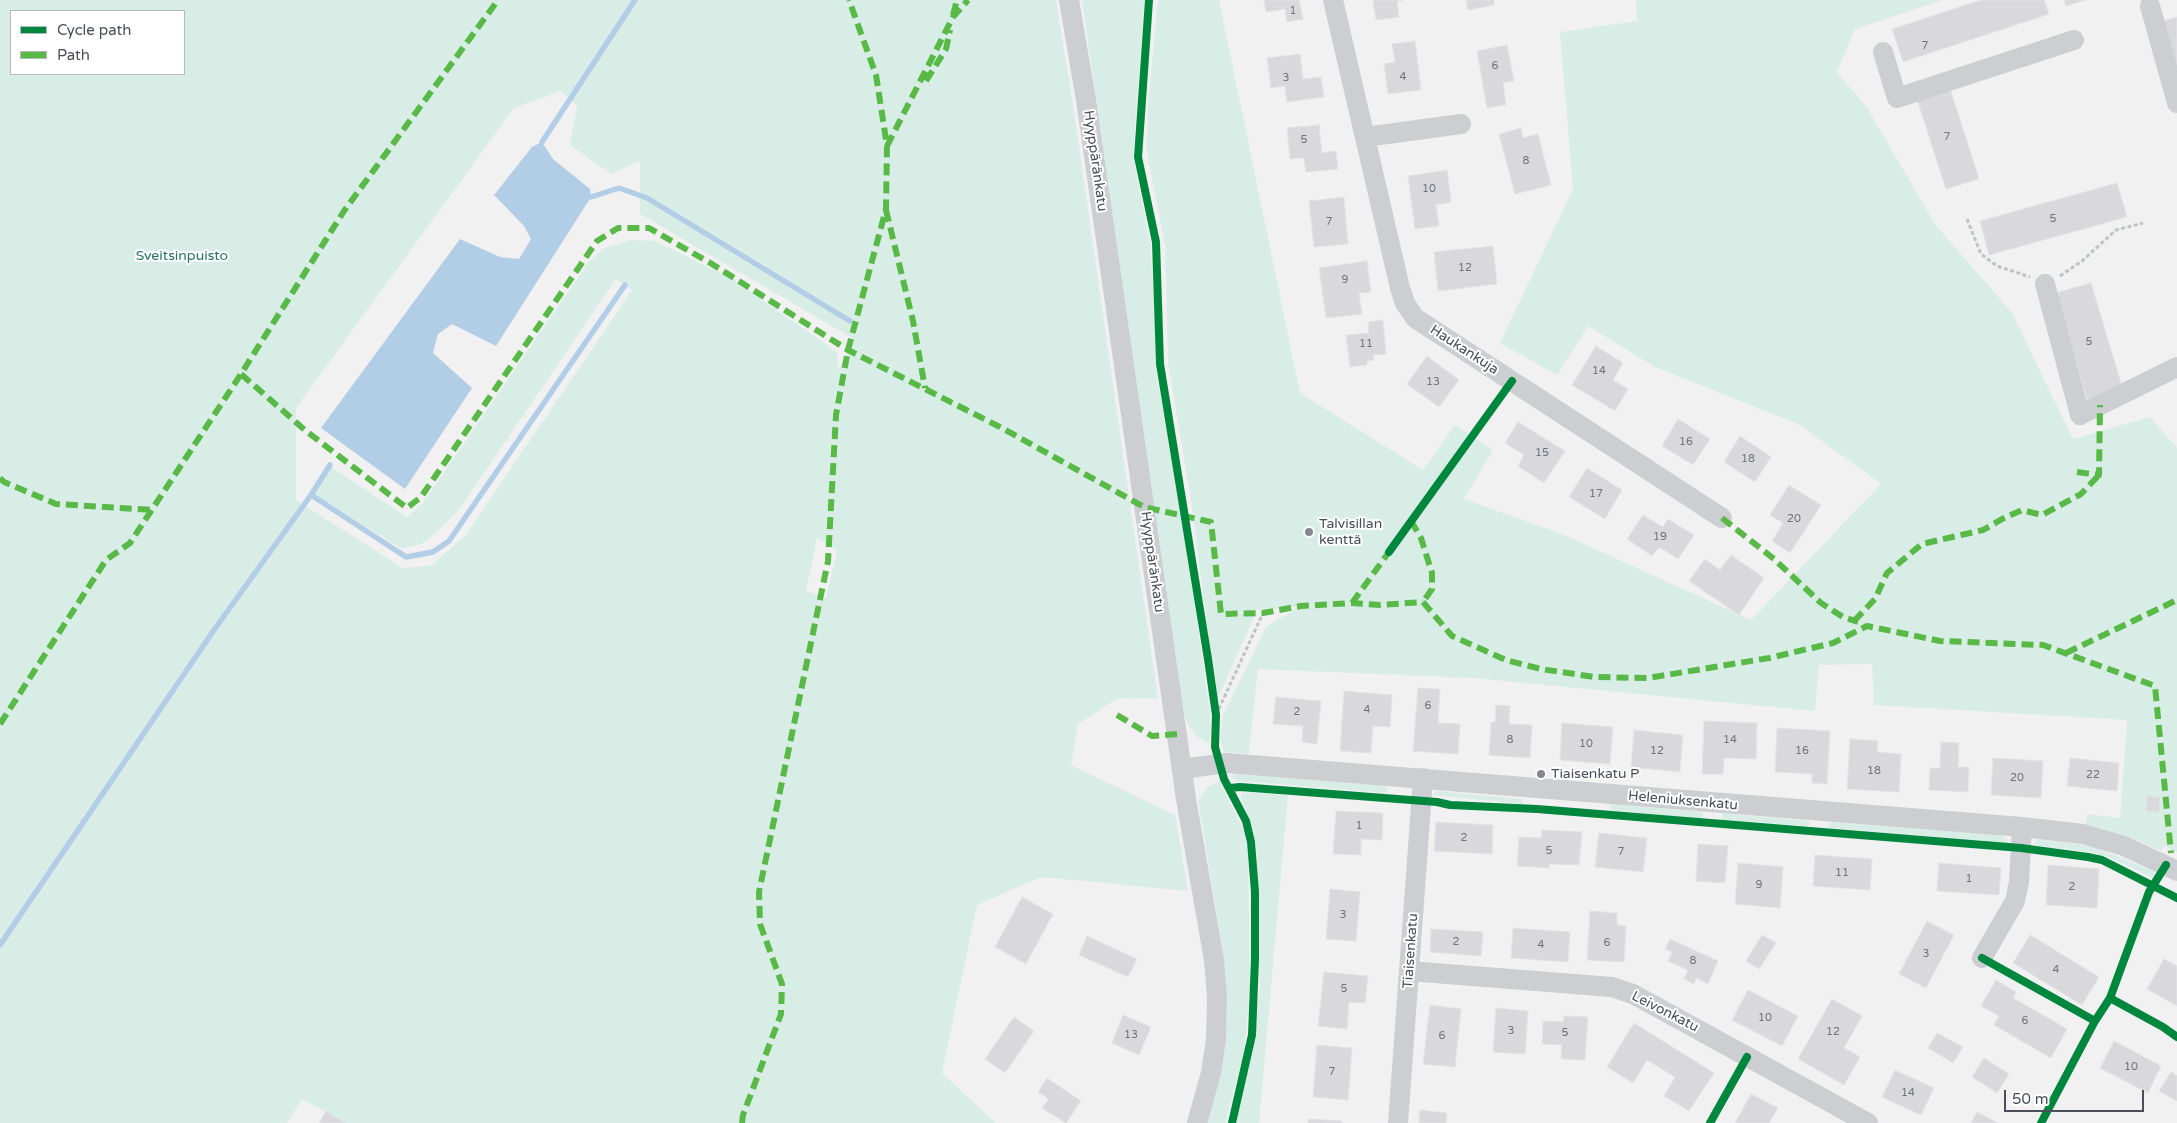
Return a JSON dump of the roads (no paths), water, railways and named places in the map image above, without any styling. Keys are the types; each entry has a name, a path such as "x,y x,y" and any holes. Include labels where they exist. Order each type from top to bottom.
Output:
{"street":[{"name":"Hyyppäränkatu","path":"1070,0 1088,110 1182,769 1210,927 1218,996 1216,1039 1211,1073 1197,1123"},
{"name":"Haukankuja","path":"1333,0 1400,288 1405,303 1415,318 1722,518"},
{"path":"2150,6 2177,104"},
{"path":"1883,52 1898,98 2074,40"},
{"path":"1365,137 1461,124"},
{"path":"2045,284 2080,416 2177,367"},
{"name":"Heleniuksenkatu","path":"1182,769 1226,763 2022,827 2092,836 2124,846 2177,871"},
{"name":"Tiaisenkatu","path":"1398,1123 1423,778"},
{"path":"1982,958 2015,901 2019,882 2022,827"},
{"name":"Leivonkatu","path":"1409,971 1612,987 1634,994 1868,1123"}],"water":[{"path":"542,142 553,159 590,189 591,197 496,346 452,324 438,334 433,353 472,388 405,489 321,428 460,239 500,257 519,259 531,239 524,226 494,195 532,147"}],"waterway":[{"path":"542,142 635,0"},
{"path":"591,197 619,188 647,198 850,321"},
{"path":"311,495 406,557 433,552 449,541 625,285"},
{"path":"0,945 214,630 311,495 330,465"}],"place":[{"name":"Talvisillan kenttä","path":"1309,532"},
{"name":"Tiaisenkatu P","path":"1541,774"}],"park label":[{"name":"Sveitsinpuisto","path":"182,256"}]}
